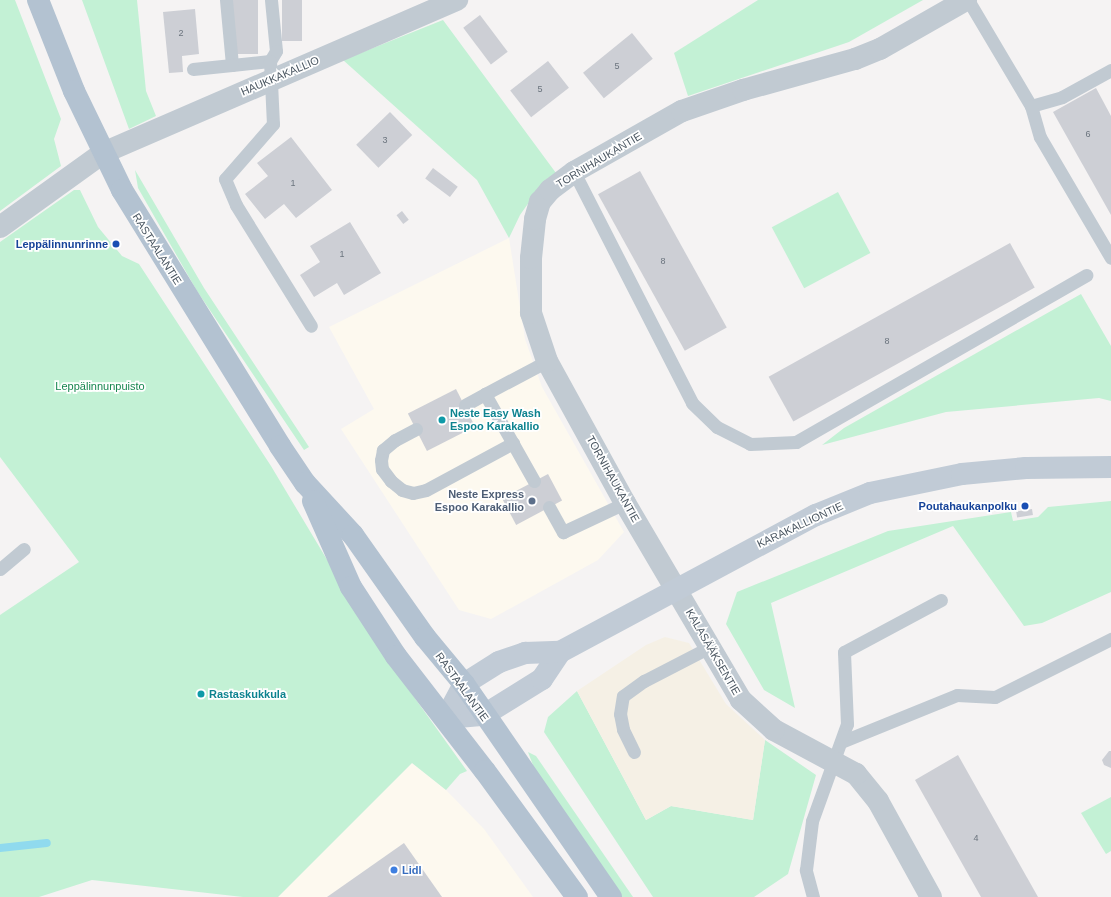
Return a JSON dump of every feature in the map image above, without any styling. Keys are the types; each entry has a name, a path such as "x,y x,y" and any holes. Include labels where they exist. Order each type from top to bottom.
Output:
{"main road":[{"name":"RASTAALANTIE","path":"38,0 74,91 103,153 142,226 305,483 351,586 396,656 446,718 577,897"},
{"name":"RASTAALANTIE","path":"305,483 353,535 425,637 464,684 611,897"}],"street":[{"name":"HAUKKAKALLIO","path":"103,153 270,71 457,0"},
{"name":"TORNIHAUKANTIE","path":"676,588 625,503 547,361 531,314 535,219 540,202 550,190 574,172 682,111 742,90 855,59 880,49 967,0"},
{"path":"0,227 103,153"},
{"name":"KARAKALLIONTIE","path":"446,718 464,684 499,662 525,653 560,652 676,588 816,515 870,493 962,474 1026,468 1111,467"},
{"name":"KALASÄÄKSENTIE","path":"676,588 741,700 774,730 838,751 878,801 931,897"},
{"name":"KARAKALLIONTIE","path":"446,718 484,715 542,679 560,652"}],"lane":[{"path":"226,0 232,65"},
{"path":"271,0 276,51 270,71 273,124 225,179 236,205 311,326"},
{"path":"967,0 1031,106 1040,137 1111,258"},
{"path":"193,69 232,65 270,71"},
{"path":"1031,106 1062,97 1111,70"},
{"path":"574,172 692,403 717,427 750,444 796,442 1086,275"},
{"path":"465,405 547,361"},
{"path":"485,394 534,481"},
{"path":"416,429 395,440 383,450 382,460 382,469 391,481 402,490 413,493 426,490 513,443"},
{"path":"549,507 564,532 625,503"},
{"path":"0,569 24,549"},
{"path":"813,897 806,870 812,821 822,788 838,751 846,724 844,652 941,600"},
{"path":"838,751 957,695 996,697 1111,639"},
{"path":"634,752 623,729 620,714 623,696 644,681 710,647"}],"shaded area":[{"path":"509,238 525,339 542,387 624,532 598,560 491,619 459,610 341,429 374,409 329,327"},
{"path":"412,763 446,790 484,829 533,897 278,897"}],"green space":[{"path":"0,0 15,0 61,119 54,139 61,166 0,211"},
{"path":"82,0 137,0 146,91 156,116 129,129"},
{"path":"758,0 923,0 849,42 688,96 674,53"},
{"path":"443,20 556,173 544,181 520,215 509,238 477,180 343,60"},
{"path":"135,170 204,288 309,447 304,450 197,291 138,188"},
{"name":"Leppälinnunpuisto","path":"74,190 80,190 98,227 122,256 139,264 271,466 384,655 467,771 460,774 446,790 412,763 278,897 243,897 92,880 39,897 0,897 0,615 79,562 0,457 0,242"},
{"path":"838,192 870,253 804,288 772,227"},
{"path":"1081,294 1111,346 1111,401 1099,398 946,412 822,445 844,428"},
{"path":"1111,501 1111,592 1042,623 1024,626 953,526 771,603 795,708 764,690 726,624 737,592 888,531 1011,512 1013,521 1038,517 1048,507"},
{"path":"577,691 646,820 671,806 753,820 765,740 816,775 788,874 754,897 653,897 544,732 548,717"},
{"path":"528,752 536,756 633,897 621,897 536,773"},
{"path":"1111,797 1111,851 1106,854 1081,813"}],"sand":[{"path":"665,637 689,643 726,704 765,740 753,820 671,806 646,820 577,691 646,645"}],"building":[{"path":"233,0 258,0 258,54 233,54"},
{"path":"282,0 302,0 302,41 282,41"},
{"path":"195,9 199,54 182,56 183,72 169,73 163,12"},
{"path":"480,15 508,52 491,64 463,28"},
{"path":"632,33 653,59 604,98 583,73"},
{"path":"548,61 569,88 531,117 510,91"},
{"path":"1096,88 1111,116 1111,215 1053,112"},
{"path":"390,112 412,135 378,168 356,145"},
{"path":"291,137 332,190 296,218 284,204 265,219 245,194 268,176 257,163"},
{"path":"433,168 458,187 450,197 425,178"},
{"path":"640,171 727,328 685,351 598,194"},
{"path":"402,211 409,220 403,224 396,215"},
{"path":"350,222 381,273 344,295 337,283 314,297 300,275 320,262 310,246"},
{"path":"1010,243 1035,288 793,421 769,377"},
{"name":"Neste Easy Wash Espoo Karakallio","path":"456,389 475,426 427,451 408,414"},
{"path":"548,474 562,500 516,525 502,498"},
{"path":"1032,509 1033,515 1017,517 1016,512"},
{"path":"1109,751 1111,751 1111,768 1104,765 1102,760"},
{"path":"958,755 1038,897 981,897 915,780"},
{"name":"Lidl","path":"404,843 442,897 327,897"}],"waterway":[{"path":"0,848 47,843"}],"place":[{"name":"Leppälinnunrinne","path":"116,244"},
{"name":"Neste Easy Wash Espoo Karakallio","path":"442,420"},
{"name":"Neste Express Espoo Karakallio","path":"532,501"},
{"name":"Poutahaukanpolku","path":"1025,506"},
{"name":"Rastaskukkula","path":"201,694"},
{"name":"Lidl","path":"394,870"}]}
